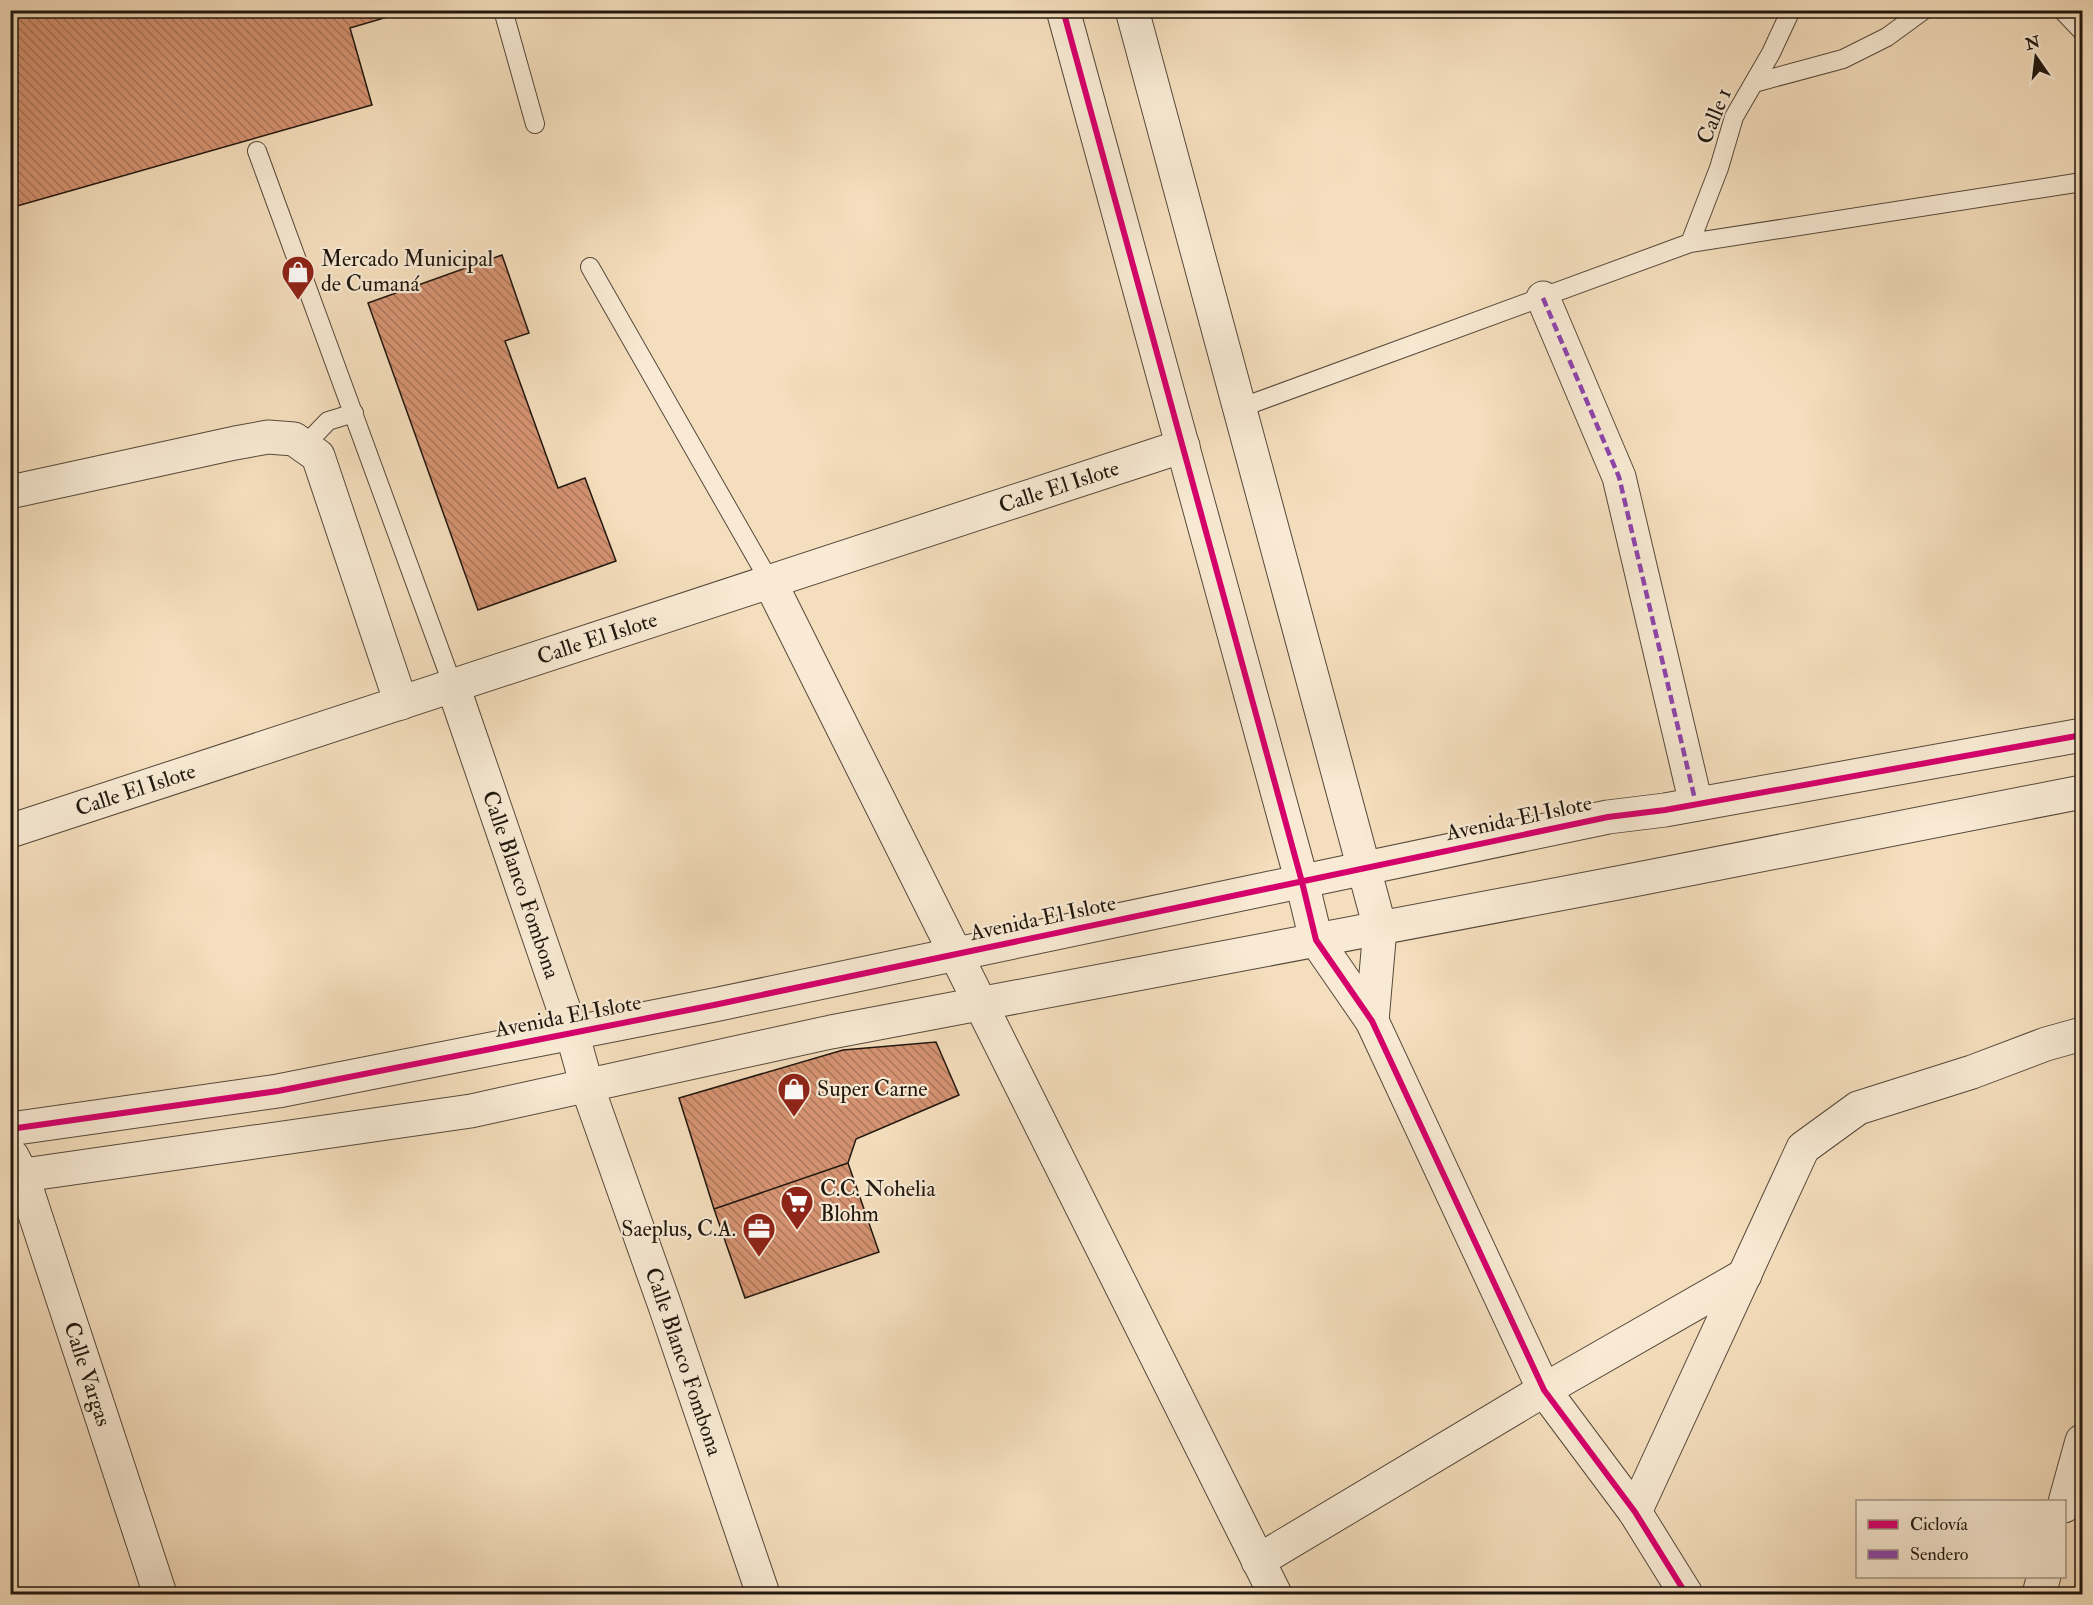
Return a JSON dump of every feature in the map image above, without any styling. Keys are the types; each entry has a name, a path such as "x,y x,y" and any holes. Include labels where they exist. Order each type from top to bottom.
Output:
{"street":[{"path":"1063,10 1316,940 1372,1021 1544,1390 1635,1512 1686,1594"},
{"path":"1132,10 1380,928 1372,1021"},
{"path":"1543,298 1619,477 1696,804"},
{"path":"10,492 268,436 294,439 318,456 401,703"},
{"name":"Calle El Islote","path":"10,831 1183,446"},
{"path":"770,582 1275,1594"},
{"name":"Calle Blanco Fombona","path":"453,686 572,1033 587,1086 763,1594"},
{"name":"Avenida El Islote","path":"10,1129 278,1090 955,955 1608,817 1696,804 2082,735"},
{"path":"14,1169 471,1111 831,1032 2082,792"},
{"path":"1635,1512 1803,1148 1858,1108 2082,1034"},
{"name":"Calle Vargas","path":"14,1169 160,1594"},
{"path":"1257,1561 1544,1390 1745,1275"},
{"path":"2066,1500 2082,1441"},
{"path":"2039,1594 2043,1578"}],"lane":[{"path":"503,10 536,124"},
{"name":"Calle 1","path":"1690,243 1719,168 1734,117 1791,10"},
{"path":"1754,83 1843,59 1887,37 1924,10"},
{"path":"2062,10 2082,31"},
{"path":"257,151 453,686"},
{"path":"1240,408 1690,243 2082,182"},
{"path":"590,267 770,582"},
{"path":"304,446 328,421 354,413"}],"building":[{"path":"10,10 411,10 350,28 372,105 10,208"},
{"path":"502,255 529,333 505,341 558,488 585,478 616,561 478,610 368,303"},
{"name":"Super Carne","path":"936,1042 959,1095 856,1139 848,1163 714,1209 679,1098 843,1050"},
{"name":"C.C. Nohelia Blohm","path":"848,1163 879,1252 745,1298 714,1209"}],"marked path":[{"path":"1543,298 1619,477 1696,804"}],"cycle path":[{"path":"1063,10 1316,940 1372,1021 1544,1390 1635,1512 1686,1594"},
{"path":"10,1129 278,1091 714,1005 1608,817 1665,810 2082,735"}],"place":[{"name":"Mercado Municipal de Cumaná","path":"298,301"},
{"name":"Super Carne","path":"794,1118"},
{"name":"C.C. Nohelia Blohm","path":"797,1231"},
{"name":"Saeplus, C.A.","path":"759,1258"}]}
